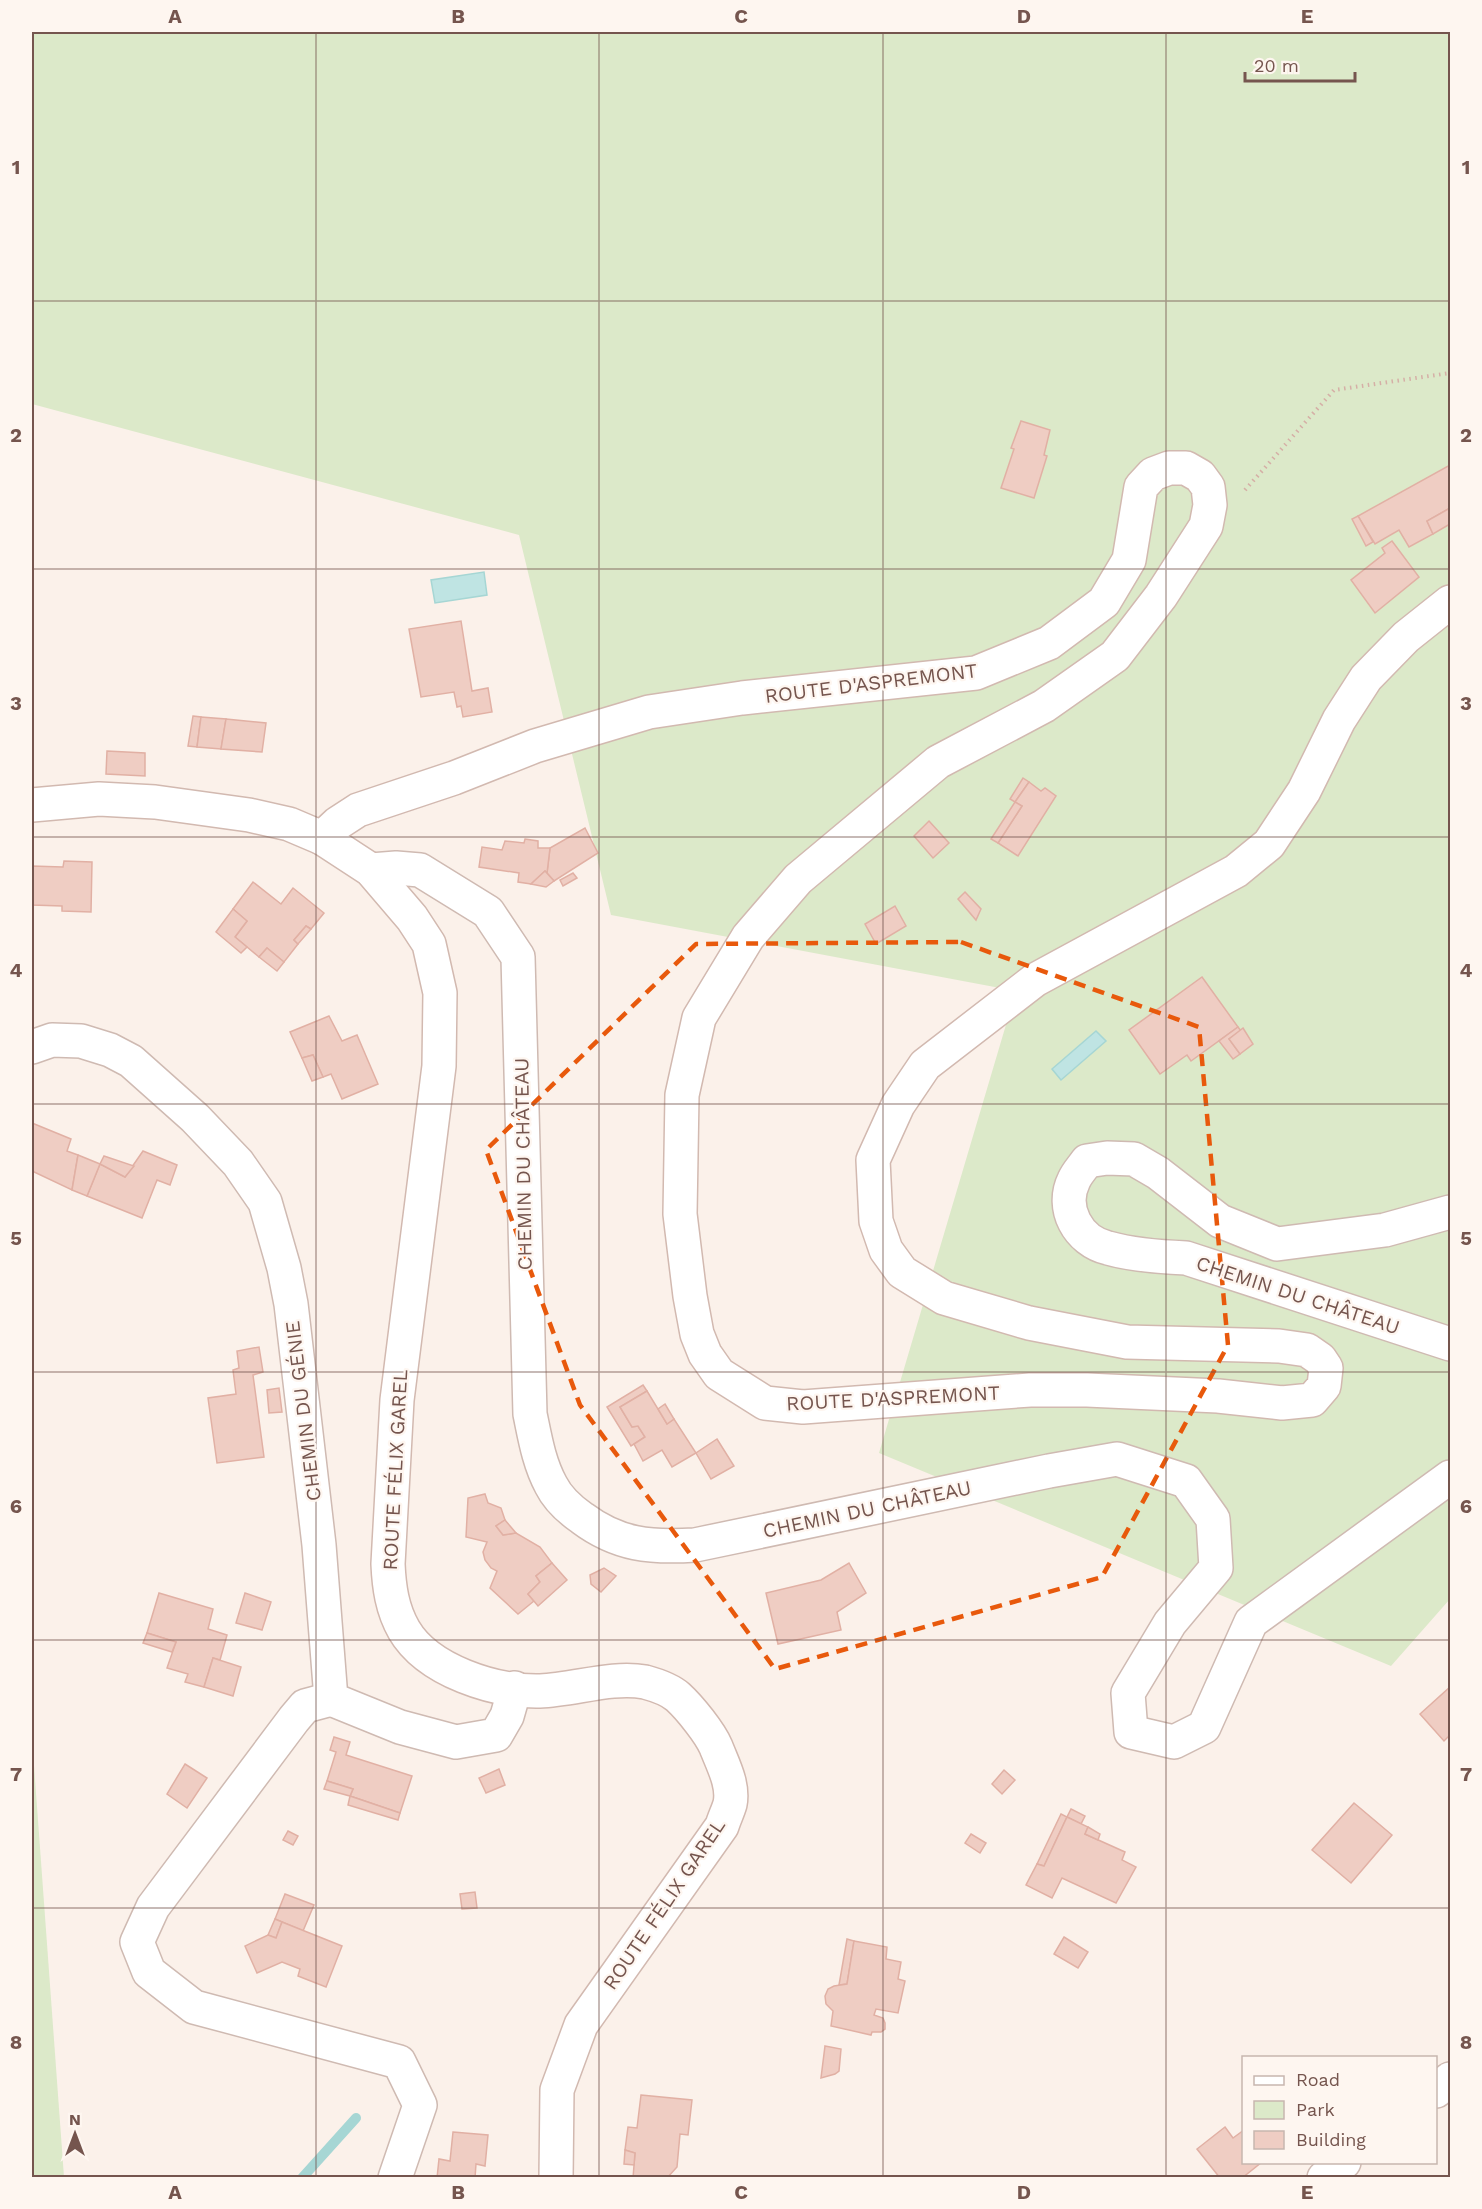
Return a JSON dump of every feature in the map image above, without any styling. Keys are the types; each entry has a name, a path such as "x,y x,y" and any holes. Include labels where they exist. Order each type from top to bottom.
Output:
{"street":[{"name":"ROUTE D'ASPREMONT","path":"322,838 338,823 358,810 454,778 536,746 649,712 742,698 976,673 1049,644 1104,602 1129,560 1142,487 1153,474 1169,468 1186,468 1200,476 1208,487 1210,506 1206,526 1161,596 1115,656 1044,705 938,762 798,879 748,937 699,1018 682,1095 680,1214 690,1296 697,1334 705,1354 719,1374 765,1403 803,1407 1030,1390 1087,1390 1218,1396 1282,1403 1312,1400 1324,1386 1326,1368 1320,1359 1307,1350 1279,1346 1127,1342 1029,1323 944,1298 902,1272 886,1250 876,1221 873,1160 898,1105 925,1065 1035,980 1236,871 1269,844 1304,791 1339,720 1366,678 1406,637 1450,602"},
{"path":"32,806 99,799 155,802 249,815 289,824 322,838"},
{"name":"ROUTE FÉLIX GAREL","path":"322,838 371,870 412,918 429,944 440,993 439,1066 397,1400 388,1564 389,1587 395,1612 405,1632 420,1649 442,1665 465,1677 489,1684 539,1691 622,1682 644,1682 662,1688 677,1697 713,1739 728,1778 730,1803 722,1826 581,2025 557,2090 556,2178"},
{"name":"CHEMIN DU CHÂTEAU","path":"371,870 396,868 420,870 488,912 518,957 530,1414 537,1449 551,1486 566,1506 594,1528 627,1542 660,1547 695,1545 1049,1470 1117,1459 1185,1481 1213,1519 1216,1568 1170,1623 1128,1693 1131,1732 1174,1742 1204,1727 1251,1622 1450,1477"},
{"name":"CHEMIN DU GÉNIE","path":"32,1047 52,1040 81,1041 110,1050 131,1061 195,1118 238,1163 265,1202 284,1268 291,1304 319,1545 331,1699"},
{"name":"CHEMIN DU CHÂTEAU","path":"1450,1212 1385,1230 1277,1244 1220,1221 1158,1173 1134,1159 1116,1158 1087,1161 1074,1180 1069,1198 1071,1217 1081,1233 1105,1248 1185,1258 1450,1344"},
{"path":"395,2178 420,2105 399,2062 194,2007 148,1972 137,1942 153,1906 305,1706 331,1699 400,1727 456,1742 496,1735 507,1716 515,1688"},
{"path":"1437,2090 1450,2079"},
{"path":"1324,2178 1343,2164"}],"path":[{"path":"1242,493 1334,390 1450,373"}],"highlighted area":[{"path":"961,942 1199,1027 1228,1345 1102,1577 775,1669 580,1405 486,1150 696,944"}],"green space":[{"path":"32,32 1450,32 1450,1599 1391,1666 879,1453 1016,991 611,915 519,535 32,404"},
{"path":"32,1738 64,2177 32,2177"}],"water":[{"path":"484,572 487,595 435,603 431,580"},
{"path":"1096,1031 1106,1041 1061,1080 1052,1069"}],"building":[{"path":"1021,421 1050,430 1044,455 1047,456 1034,498 1001,488 1014,449 1011,448"},
{"path":"1450,465 1450,508 1427,521 1433,534 1409,547 1399,530 1375,544 1358,516"},
{"path":"1450,508 1450,524 1433,534 1427,521"},
{"path":"1358,516 1373,542 1366,546 1352,519"},
{"path":"1392,541 1419,577 1375,613 1351,580 1385,553 1382,548"},
{"path":"461,621 472,691 488,688 492,712 463,717 461,706 457,707 454,692 421,697 409,629"},
{"path":"193,716 201,717 197,747 188,746"},
{"path":"201,717 226,719 221,749 197,747"},
{"path":"226,719 266,723 262,752 221,749"},
{"path":"107,751 145,753 145,776 106,774"},
{"path":"1023,778 1029,782 1015,802 1010,799"},
{"path":"1029,782 1041,791 1045,788 1056,796 1018,856 998,843 1022,806 1015,802"},
{"path":"1015,802 1022,806 998,843 991,839"},
{"path":"929,821 949,843 933,858 914,836"},
{"path":"585,828 598,853 554,881 547,873 550,848"},
{"path":"525,839 538,841 538,848 550,848 547,873 545,871 531,884 518,882 519,873 479,867 482,847 502,850 505,841 524,843"},
{"path":"64,861 92,862 91,912 62,911 62,906 32,905 32,866 63,867"},
{"path":"545,871 554,881 546,887 531,884"},
{"path":"573,873 577,878 563,886 560,880"},
{"path":"253,882 281,904 293,888 324,913 311,929 306,926 294,940 298,944 284,962 267,948 259,957 235,937 247,921 233,909"},
{"path":"965,892 981,909 976,920 958,899"},
{"path":"895,906 906,926 876,944 865,924"},
{"path":"233,909 247,921 235,937 247,947 241,953 216,932"},
{"path":"306,926 311,929 298,944 294,940"},
{"path":"267,948 284,962 277,971 259,957"},
{"path":"1202,977 1238,1027 1191,1061 1187,1055 1160,1074 1129,1030"},
{"path":"329,1016 342,1041 357,1035 378,1084 342,1099 331,1074 323,1077 313,1055 302,1058 290,1032"},
{"path":"1238,1027 1241,1031 1229,1039 1240,1054 1233,1059 1219,1041"},
{"path":"1243,1028 1253,1044 1240,1054 1229,1039"},
{"path":"313,1055 323,1077 312,1081 302,1058"},
{"path":"32,1123 71,1139 67,1151 78,1155 72,1190 32,1171"},
{"path":"143,1151 177,1165 170,1185 157,1180 142,1218 87,1196 100,1164 125,1177"},
{"path":"78,1155 100,1164 87,1196 72,1190"},
{"path":"104,1156 134,1166 125,1177 100,1164"},
{"path":"259,1347 263,1372 253,1375 264,1457 217,1463 208,1398 236,1394 233,1370 239,1368 237,1351"},
{"path":"643,1385 647,1391 620,1407 632,1427 638,1426 645,1437 631,1446 607,1407"},
{"path":"279,1388 282,1412 269,1413 267,1390"},
{"path":"647,1391 667,1424 674,1419 696,1453 672,1467 662,1450 643,1461 634,1444 645,1437 638,1426 632,1427 620,1407"},
{"path":"665,1404 674,1419 667,1424 658,1409"},
{"path":"717,1439 734,1466 711,1479 696,1453"},
{"path":"485,1494 488,1503 501,1508 505,1520 496,1526 503,1535 516,1533 540,1547 552,1563 536,1576 540,1582 528,1594 534,1601 518,1614 490,1588 497,1571 491,1568 485,1560 483,1552 487,1542 466,1537 468,1498"},
{"path":"505,1520 516,1533 503,1535 496,1526"},
{"path":"552,1563 567,1580 538,1606 528,1594 540,1582 536,1576"},
{"path":"849,1563 866,1593 837,1612 841,1630 778,1644 766,1593 821,1580"},
{"path":"604,1568 616,1576 601,1592 591,1584 590,1575"},
{"path":"159,1593 213,1609 208,1629 227,1635 220,1660 213,1658 204,1687 185,1682 188,1674 167,1668 176,1642 147,1633"},
{"path":"245,1593 271,1602 262,1630 236,1623"},
{"path":"147,1633 176,1642 172,1652 143,1643"},
{"path":"213,1658 241,1667 233,1696 204,1687"},
{"path":"1450,1687 1450,1735 1444,1741 1420,1714"},
{"path":"334,1737 350,1742 346,1755 412,1776 400,1813 350,1796 353,1789 327,1781 336,1752 330,1750"},
{"path":"185,1764 207,1778 187,1808 167,1794"},
{"path":"499,1769 505,1785 486,1793 479,1778"},
{"path":"1004,1770 1015,1780 1002,1794 992,1784"},
{"path":"327,1781 353,1789 350,1796 324,1789"},
{"path":"350,1796 400,1813 398,1820 348,1805"},
{"path":"1354,1803 1392,1835 1351,1883 1312,1850"},
{"path":"1071,1809 1085,1816 1081,1824 1067,1817"},
{"path":"1061,1814 1067,1817 1044,1866 1037,1864"},
{"path":"1067,1817 1088,1827 1085,1834 1125,1852 1122,1860 1136,1867 1116,1903 1062,1878 1052,1898 1026,1885 1037,1864 1044,1866"},
{"path":"1088,1827 1100,1834 1098,1840 1085,1834"},
{"path":"288,1831 298,1836 293,1845 283,1840"},
{"path":"971,1834 986,1843 980,1853 965,1843"},
{"path":"475,1892 477,1908 462,1909 460,1894"},
{"path":"285,1894 314,1905 303,1931 275,1919"},
{"path":"275,1919 282,1922 276,1938 268,1935"},
{"path":"282,1922 342,1946 326,1987 298,1976 300,1969 282,1962 257,1973 245,1946 268,1935 276,1938"},
{"path":"1064,1937 1088,1952 1078,1968 1054,1954"},
{"path":"847,1939 854,1941 847,1984 839,1985"},
{"path":"854,1941 887,1947 886,1959 901,1962 898,1979 905,1981 898,2013 876,2009 874,2015 883,2018 885,2029 881,2032 872,2032 871,2035 831,2026 833,2011 826,2004 825,1996 828,1989 847,1984"},
{"path":"825,2046 841,2049 839,2071 821,2078"},
{"path":"641,2095 692,2100 688,2135 680,2134 677,2167 667,2178 633,2178 635,2153 625,2150 628,2127 637,2128"},
{"path":"1225,2127 1233,2138 1242,2131 1242,2164 1260,2164 1242,2178 1220,2178 1197,2149"},
{"path":"453,2132 488,2135 485,2166 476,2164 475,2178 437,2178 439,2159 450,2161"},
{"path":"625,2150 635,2153 634,2165 624,2164"}],"waterway":[{"path":"302,2178 356,2118"}]}
